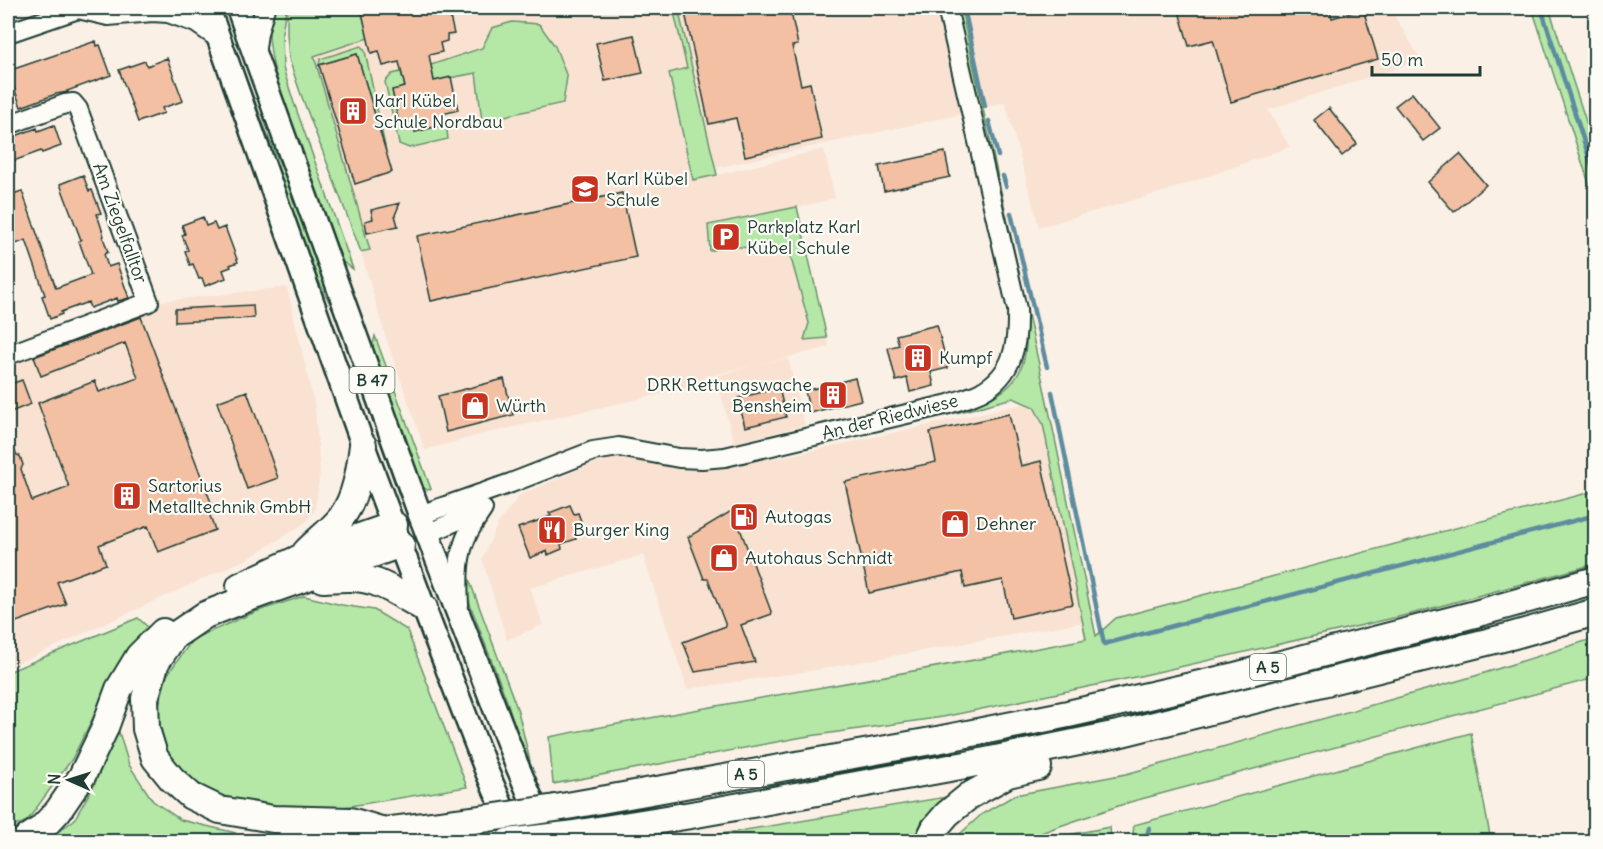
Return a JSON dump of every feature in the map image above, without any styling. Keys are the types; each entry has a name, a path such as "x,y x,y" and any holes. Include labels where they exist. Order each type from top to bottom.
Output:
{"highway":[{"path":"363,445 349,506 301,569 248,598 205,615 174,636 156,662 145,698 146,729 155,758 172,779 191,796 220,810 273,819 350,821 384,831"},
{"path":"21,842 41,829 58,811 82,776 104,730 119,689 139,656 165,629 194,609 231,590 301,569 398,534"},
{"path":"301,569 338,578 373,581 424,609"},
{"name":"A 5","path":"289,842 556,808 937,740 1068,714 1272,666 1475,614 1596,580"},
{"name":"A 5","path":"508,842 558,838 691,815 966,765 1118,734 1500,639 1596,612"},
{"path":"928,842 935,828 947,814 969,796 1008,774 1074,758 1118,734"}],"main road":[{"name":"B 47","path":"208,8 363,445 424,609 517,842"},
{"name":"B 47","path":"238,8 423,525 516,763 558,838"},
{"path":"398,534 423,525"}],"street":[{"path":"8,33 84,8 108,16 168,13 196,22 219,39"},
{"path":"255,55 265,8"},
{"name":"An der Riedwiese","path":"423,525 511,483 593,450 619,447 679,458 725,457 949,404 979,393 1000,377 1014,353 1018,331 1017,309 947,8"},
{"name":"Am Ziegelfalltor","path":"8,125 65,104 73,103 78,109 149,302 8,355"},
{"name":"An der Riedwiese","path":"459,618 458,582 463,544 471,526 483,509 511,483"},
{"name":"An der Riedwiese","path":"423,525 483,509"}],"shaded area":[{"path":"287,8 1390,8 1421,60 1268,110 1290,147 1166,191 1039,227 1005,102 962,114 715,168 717,175 824,149 835,198 797,208 829,347 758,365 788,358 805,425 734,443 716,376 751,366 704,377 705,384 479,435 425,450 385,335 361,252 289,59"},
{"path":"287,287 315,407 320,472 315,510 305,523 249,558 8,668 8,360 154,302"},
{"path":"1041,400 1089,621 804,672 687,689 643,555 530,588 543,625 507,640 482,559 498,523 520,495 620,454 671,463 737,464 807,452"}],"green space":[{"path":"217,8 220,8 268,136 309,232 403,497 400,498 334,312 307,257"},
{"path":"272,8 286,9 282,32 283,68 353,269 340,260 287,114 270,44 269,24"},
{"path":"287,8 361,8 368,38 314,56 370,250 361,252 300,92 289,59"},
{"path":"673,8 678,8 717,175 693,180 669,73 687,68"},
{"path":"954,8 961,8 1096,636 1116,618 1595,491 1595,564 1411,614 1140,676 943,717 803,737 553,784 549,737 1086,639 1043,424 1034,407 1013,398 956,413 998,394 1017,377 1023,365 1026,350 1026,331"},
{"path":"1532,8 1549,8 1595,149 1595,202"},
{"path":"512,22 539,24 555,46 567,77 563,103 482,121 476,73 434,81 431,65 482,48 492,28"},
{"path":"361,46 365,51 386,151 357,54 319,65 320,59"},
{"path":"401,72 405,87 392,90 399,123 412,121 415,132 446,124 448,139 409,148 399,144 385,82 392,74"},
{"path":"797,207 827,338 804,340 809,323 789,251 727,246 710,251 708,225"},
{"path":"375,336 431,489 427,490 422,486 414,475 371,352"},
{"path":"466,571 518,711 530,761 525,759 507,701 471,607 466,589"},
{"path":"304,596 374,610 407,630 467,787 344,807 269,812 222,804 198,789 168,756 157,713 167,675 193,639 255,612"},
{"path":"138,618 150,629 134,643 72,759 27,821 8,829 8,672"},
{"path":"1595,638 1595,678 1130,802 1020,841 954,841 982,814 1015,795 1126,774 1475,676"},
{"path":"118,729 129,765 153,801 181,820 236,833 141,842 44,842 74,820 94,785"},
{"path":"1471,733 1491,841 1132,841 1134,825"},
{"path":"946,797 922,821 914,841 713,842 691,839"},
{"path":"1110,827 1111,841 1050,841 1052,838"}],"building":[{"path":"361,8 448,8 454,34 447,35 447,41 440,43 442,52 429,55 434,81 451,77 458,110 443,114 446,124 415,132 412,121 399,124 392,90 405,87 399,62 383,66 379,51 371,53"},
{"path":"684,8 790,8 798,45 792,46 801,85 810,83 822,139 745,156 736,118 709,124"},
{"path":"1178,8 1329,8 1332,18 1363,9 1378,59 1231,102 1213,40 1189,46"},
{"path":"634,35 643,73 605,81 596,43"},
{"path":"96,41 97,46 100,45 111,75 21,107 8,71"},
{"name":"Karl Kübel Schule Nordbau","path":"357,54 392,172 355,184 319,65"},
{"path":"167,58 183,101 162,108 164,113 138,122 119,70 145,61 147,66"},
{"path":"1412,93 1440,128 1423,141 1395,106"},
{"path":"1329,108 1357,144 1342,156 1314,120"},
{"path":"54,125 61,146 8,163 10,138 37,128 38,131"},
{"path":"945,152 950,177 884,191 879,166"},
{"path":"1460,154 1486,185 1454,212 1428,182"},
{"path":"83,175 101,213 97,214 108,252 104,254 108,267 117,264 129,298 118,301 117,298 90,308 88,302 61,312 62,314 50,319 42,296 45,295 26,240 8,247 8,200 12,200 10,195 22,191 56,288 91,275 79,241 81,240 60,184"},
{"name":"Karl Kübel Schule","path":"622,193 636,257 431,301 417,236"},
{"path":"400,203 395,215 398,226 367,233 365,221 373,219 371,210"},
{"path":"203,217 206,226 214,223 217,230 225,227 238,262 223,270 226,278 205,286 202,278 199,279 193,264 190,265 185,251 188,250 182,235 185,234 182,225"},
{"path":"253,305 254,318 175,322 175,309"},
{"name":"Sartorius Metalltechnik GmbH","path":"141,317 212,505 207,507 215,530 158,552 148,526 99,545 106,564 57,582 66,604 8,625 8,441 20,456 23,465 21,469 32,501 69,487 38,403 95,381 99,392 138,378 125,343 41,376 34,357"},
{"name":"Kumpf","path":"937,325 948,368 931,372 934,386 910,392 907,378 896,381 888,348 899,345 896,335"},
{"name":"DRK Rettungswache Bensheim","path":"855,378 861,400 810,413 805,391"},
{"name":"Würth","path":"504,379 513,415 446,432 438,396"},
{"path":"22,380 31,404 8,413 8,385"},
{"path":"779,388 786,417 745,427 738,398"},
{"path":"247,391 278,478 247,489 217,402"},
{"name":"Dehner","path":"1009,414 1021,466 1041,461 1073,604 1011,618 1003,580 965,588 962,572 869,593 845,482 936,462 930,432"},
{"name":"Burger King","path":"570,505 574,514 578,513 585,532 575,536 576,539 561,544 562,549 548,555 547,551 530,558 518,528 551,516 549,513"},
{"name":"Autohaus Schmidt","path":"733,510 772,614 741,625 755,662 695,672 683,642 726,626 708,579 704,579 688,537"}],"waterway":[{"path":"964,8 985,106"},
{"path":"1541,8 1596,179"},
{"path":"989,121 998,156"},
{"path":"1003,176 1006,186"},
{"path":"1011,213 1047,367"},
{"path":"1052,392 1104,644 1596,515"},
{"path":"1145,842 1149,828"}],"place":[{"name":"Karl Kübel Schule Nordbau","path":"353,111"},
{"name":"Karl Kübel Schule","path":"585,189"},
{"name":"Parkplatz Karl Kübel Schule","path":"726,237"},
{"name":"Kumpf","path":"918,358"},
{"name":"DRK Rettungswache Bensheim","path":"833,395"},
{"name":"Würth","path":"475,406"},
{"name":"Sartorius Metalltechnik GmbH","path":"127,496"},
{"name":"Autogas","path":"744,517"},
{"name":"Dehner","path":"955,524"},
{"name":"Burger King","path":"552,530"},
{"name":"Autohaus Schmidt","path":"724,558"}]}
